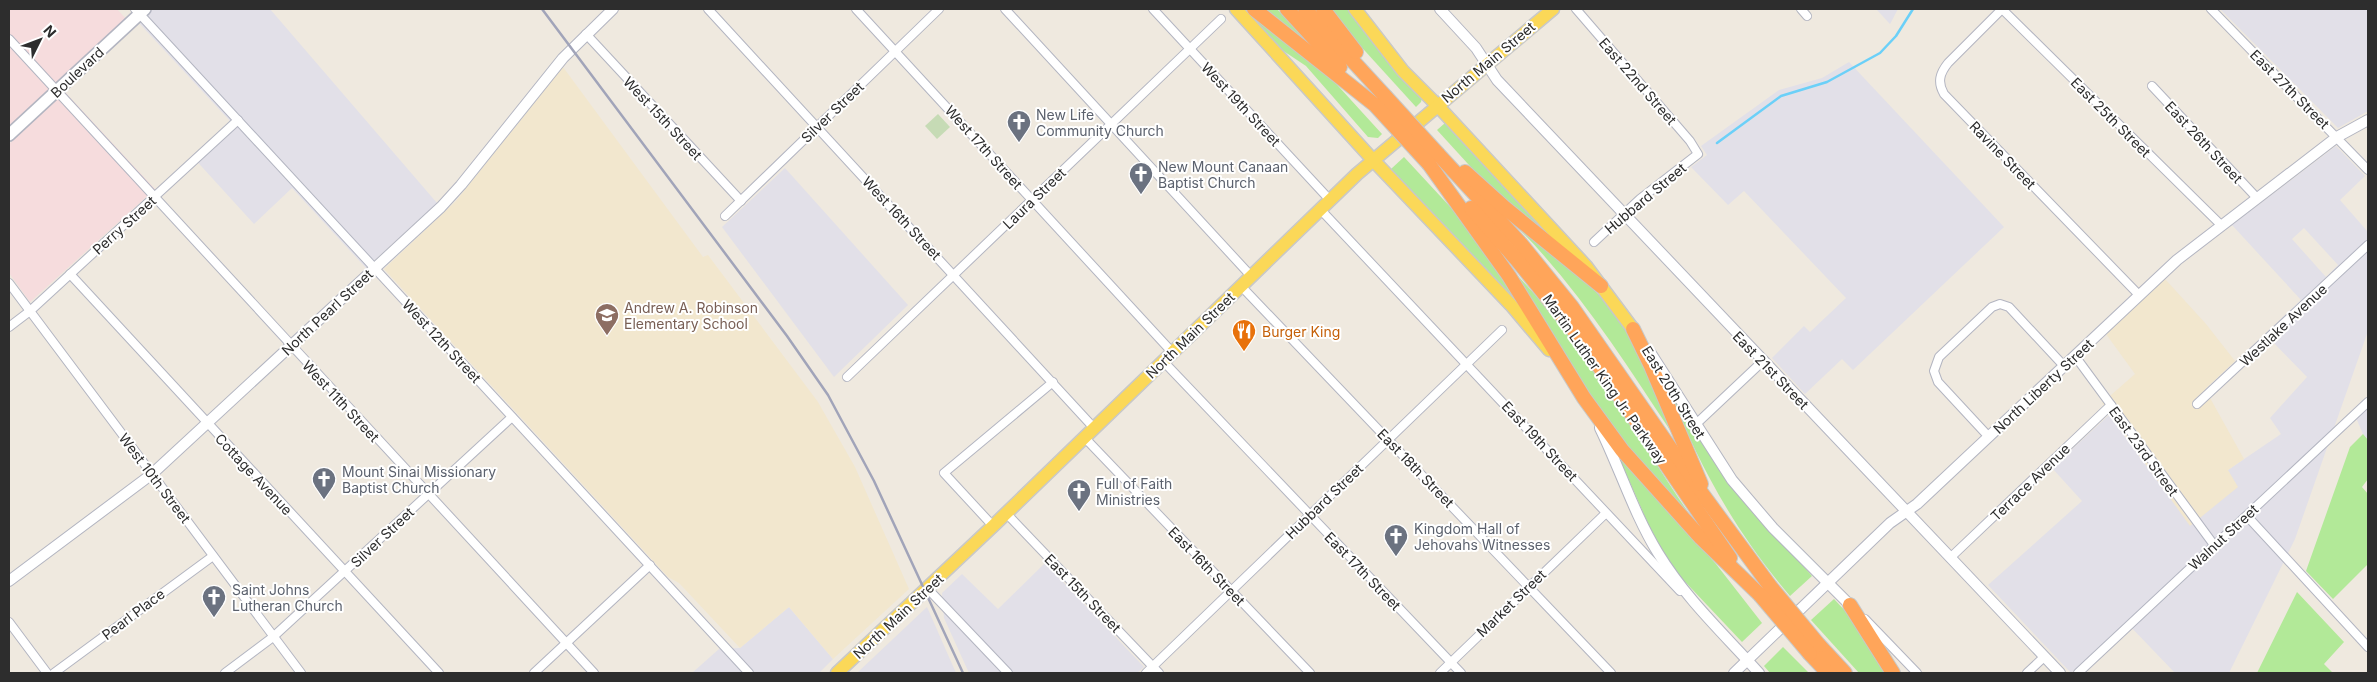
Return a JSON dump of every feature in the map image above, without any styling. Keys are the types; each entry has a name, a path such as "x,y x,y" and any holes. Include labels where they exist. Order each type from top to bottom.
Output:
{"highway":[{"path":"1254,9 1380,97"},
{"name":"Martin Luther King Jr. Parkway","path":"1287,9 1380,97"},
{"name":"Martin Luther King Jr. Parkway","path":"1305,9 1380,97 1521,244 1572,306 1703,495 1814,649 1828,673"},
{"path":"1323,9 1362,60 1380,97"},
{"path":"1437,158 1468,174 1505,208 1601,286"},
{"path":"1437,158 1584,398 1636,467 1701,538 1760,595"},
{"name":"Martin Luther King Jr. Parkway","path":"1437,158 1564,318 1711,530 1760,595 1814,649 1845,673"},
{"path":"1633,329 1701,479 1703,495"},
{"path":"1850,605 1894,673"}],"main road":[{"path":"1236,9 1373,160 1518,313 1584,398"},
{"name":"East 20th Street","path":"1356,9 1403,72 1437,105 1578,256 1633,329"},
{"name":"North Main Street","path":"837,673 994,526 1330,199 1437,105 1553,9"},
{"name":"Boulevard","path":"9,135 140,10"}],"street":[{"name":"North Pearl Street","path":"9,581 152,474 441,207 461,185 563,58 613,9"},
{"name":"West 16th Street","path":"708,9 1094,428"},
{"name":"West 17th Street","path":"856,9 1032,201 1168,356"},
{"name":"Silver Street","path":"726,216 939,9"},
{"path":"1005,9 1251,276"},
{"name":"West 19th Street","path":"1153,9 1330,199"},
{"name":"East 21st Street","path":"1440,9 1476,48 1497,80 2060,673"},
{"name":"East 22nd Street","path":"1576,9 1690,141 1698,154"},
{"path":"1800,9 1807,16"},
{"name":"East 25th Street","path":"2002,9 2221,225"},
{"name":"Ravine Street","path":"2002,9 1948,63 1942,71 1940,87 1944,94 2139,295"},
{"name":"East 27th Street","path":"2211,9 2368,170"},
{"name":"West 12th Street","path":"140,10 238,120 749,673"},
{"name":"Laura Street","path":"847,377 1221,19"},
{"name":"West 15th Street","path":"586,34 741,202"},
{"name":"West 11th Street","path":"9,40 594,673"},
{"name":"East 26th Street","path":"2152,86 2257,198"},
{"name":"Perry Street","path":"9,328 30,311 238,120"},
{"name":"North Liberty Street","path":"1734,673 1827,583 1905,511 1917,504 2139,295 2221,225 2337,137 2368,120"},
{"name":"Hubbard Street","path":"1594,242 1623,213 1698,154"},
{"name":"East 19th Street","path":"1320,209 1598,502 1605,514 1759,673"},
{"name":"Westlake Avenue","path":"2197,404 2368,245"},
{"name":"Cottage Avenue","path":"70,274 439,673"},
{"name":"West 10th Street","path":"9,283 300,673"},
{"name":"East 18th Street","path":"1241,286 1612,673"},
{"path":"1989,437 1938,382 1934,371 1939,357 1992,307 2000,304 2009,307 2064,366"},
{"name":"East 20th Street","path":"1633,329 1658,364 1719,463 1744,495 1827,583 1917,673"},
{"name":"Hubbard Street","path":"1146,673 1502,330"},
{"name":"East 17th Street","path":"1168,356 1310,515 1460,673"},
{"name":"East 23rd Street","path":"2075,356 2214,545"},
{"path":"1695,425 1763,361"},
{"path":"994,526 944,473 1053,382"},
{"path":"1584,398 1606,440 1654,546 1672,575 1707,619"},
{"name":"Walnut Street","path":"2078,673 2368,402"},
{"name":"Terrace Avenue","path":"1950,558 2111,405"},
{"name":"Silver Street","path":"225,673 273,637 512,416"},
{"name":"East 16th Street","path":"1084,437 1310,673"},
{"name":"East 15th Street","path":"1006,513 1159,673"},
{"name":"Market Street","path":"1440,673 1605,514"},
{"path":"2246,516 2368,647"},
{"name":"Pearl Place","path":"54,673 213,556"},
{"path":"534,673 650,566"},
{"path":"928,589 1008,673"},
{"path":"9,622 47,673"},
{"path":"2027,673 2044,657"}],"shaded area":[{"path":"9,9 117,9 126,19 9,126"},
{"path":"152,9 270,9 437,203 366,268 292,188 254,224 192,156 230,121 139,23"},
{"path":"1876,9 1898,9 1890,24"},
{"path":"2220,9 2368,9 2368,111 2338,128"},
{"path":"1849,62 2004,227 1853,370 1842,359 1805,394 1772,358 1804,326 1810,332 1846,298 1744,191 1728,205 1691,167 1707,155 1701,146 1779,90 1822,78"},
{"name":"Andrew A. Robinson Elementary School","path":"563,67 703,257 708,255 818,402 855,467 909,589 833,659 789,607 740,648 679,583 668,577 384,269 456,201"},
{"path":"65,92 155,189 30,302 9,273 9,144"},
{"path":"2336,146 2365,176 2340,200 2368,232 2368,331 2295,539 2229,673 2175,673 2127,623 2071,673 1988,585 2082,501 2052,468 2109,415 2190,525 2228,470 2281,434 2270,418 2307,377 2265,334 2301,300 2232,225","holes":["2304,228 2338,265 2326,277 2292,239"]},
{"path":"785,168 908,305 834,377 722,227"},
{"path":"2165,279 2206,324 2235,361 2205,389 2244,459 2228,470 2238,487 2190,526 2102,403 2135,374 2106,334"},
{"path":"2368,399 2368,440 2363,434 2354,413"},
{"path":"1045,563 1144,667 1137,673 969,673 944,618 942,593 962,574 998,609"},
{"path":"789,607 833,659 819,673 692,673 719,649 740,648"},
{"path":"927,607 956,673 857,673"}],"green space":[{"path":"1242,9 1247,9 1330,77 1382,134 1378,138 1368,137 1306,66 1279,48"},
{"path":"1262,9 1277,9 1320,55"},
{"path":"1330,9 1350,9 1422,98 1416,107 1345,29"},
{"path":"938,114 950,127 937,139 925,126"},
{"path":"1445,123 1570,257 1479,176 1437,130"},
{"path":"1404,157 1454,211 1483,248 1521,305 1522,311 1391,169"},
{"path":"1520,226 1588,284 1602,298 1630,333 1674,436 1582,302 1540,251 1518,228"},
{"path":"1515,273 1563,328 1585,358 1688,512 1685,514 1610,427"},
{"path":"1665,382 1704,446 1734,489 1812,576 1790,596 1750,545 1718,494 1691,441"},
{"path":"2363,434 2368,440 2368,479 2362,487 2368,494 2368,564 2333,599 2306,571 2350,447"},
{"path":"1617,453 1716,564 1762,623 1742,642 1673,569 1649,526"},
{"path":"2297,592 2344,642 2324,664 2333,673 2257,673"},
{"path":"1834,599 1850,616 1889,673 1859,673 1811,620"},
{"path":"1783,647 1809,673 1770,673 1764,666"}],"waterway":[{"path":"1717,143 1781,96 1827,82 1880,53 1896,36 1913,9"}],"railway":[{"path":"542,9 787,336 828,395 874,481 963,673"}],"place":[{"name":"New Life Community Church","path":"1019,143"},
{"name":"New Mount Canaan Baptist Church","path":"1141,195"},
{"name":"Andrew A. Robinson Elementary School","path":"607,336"},
{"name":"Burger King","path":"1244,352"},
{"name":"Mount Sinai Missionary Baptist Church","path":"324,500"},
{"name":"Full of Faith Ministries","path":"1079,512"},
{"name":"Kingdom Hall of Jehovahs Witnesses","path":"1396,557"},
{"name":"Saint Johns Lutheran Church","path":"214,618"}]}
